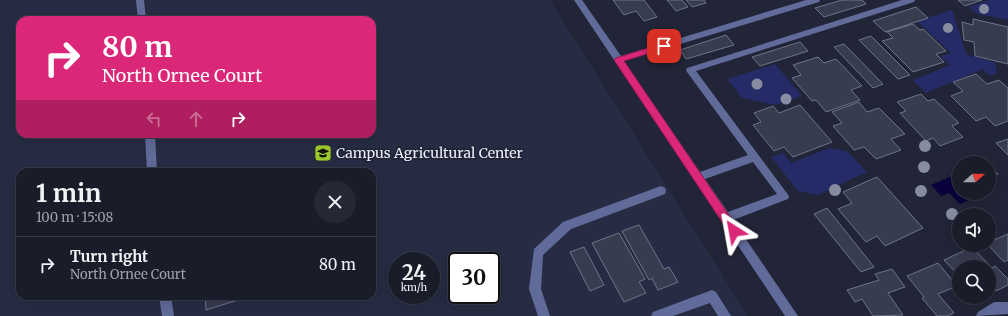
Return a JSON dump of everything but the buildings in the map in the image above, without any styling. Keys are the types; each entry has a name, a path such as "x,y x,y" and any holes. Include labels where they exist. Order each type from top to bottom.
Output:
{"street":[{"path":"140,0 142,16"},
{"path":"578,0 792,316"},
{"path":"618,60 816,0"},
{"path":"725,218 784,196 690,70 911,0"},
{"path":"150,138 152,168"},
{"path":"698,177 755,157"},
{"path":"544,316 535,289 538,253 566,225 661,191"},
{"path":"658,316 712,296 725,316"},
{"path":"166,300 168,316"},
{"path":"982,316 994,308 1008,308"}],"shaded area":[{"name":"Campus Agricultural Center","path":"0,0 550,0 748,316 0,316"},
{"path":"989,0 1008,0 1008,20 977,14 969,7"},
{"path":"952,10 966,54 995,63 997,73 990,76 983,69 926,93 913,80 950,65 941,56 951,53 917,21"},
{"path":"775,64 802,96 775,105 742,98 727,79"},
{"path":"829,148 847,151 867,172 818,195 798,191 771,157 783,153 791,163"},
{"path":"952,176 952,196 949,193 941,196 931,185"},
{"path":"956,200 969,200 960,204"}],"place":[{"name":"Campus Agricultural Center","path":"323,153"}],"route":[{"path":"664,46 618,60 734,231"}]}
